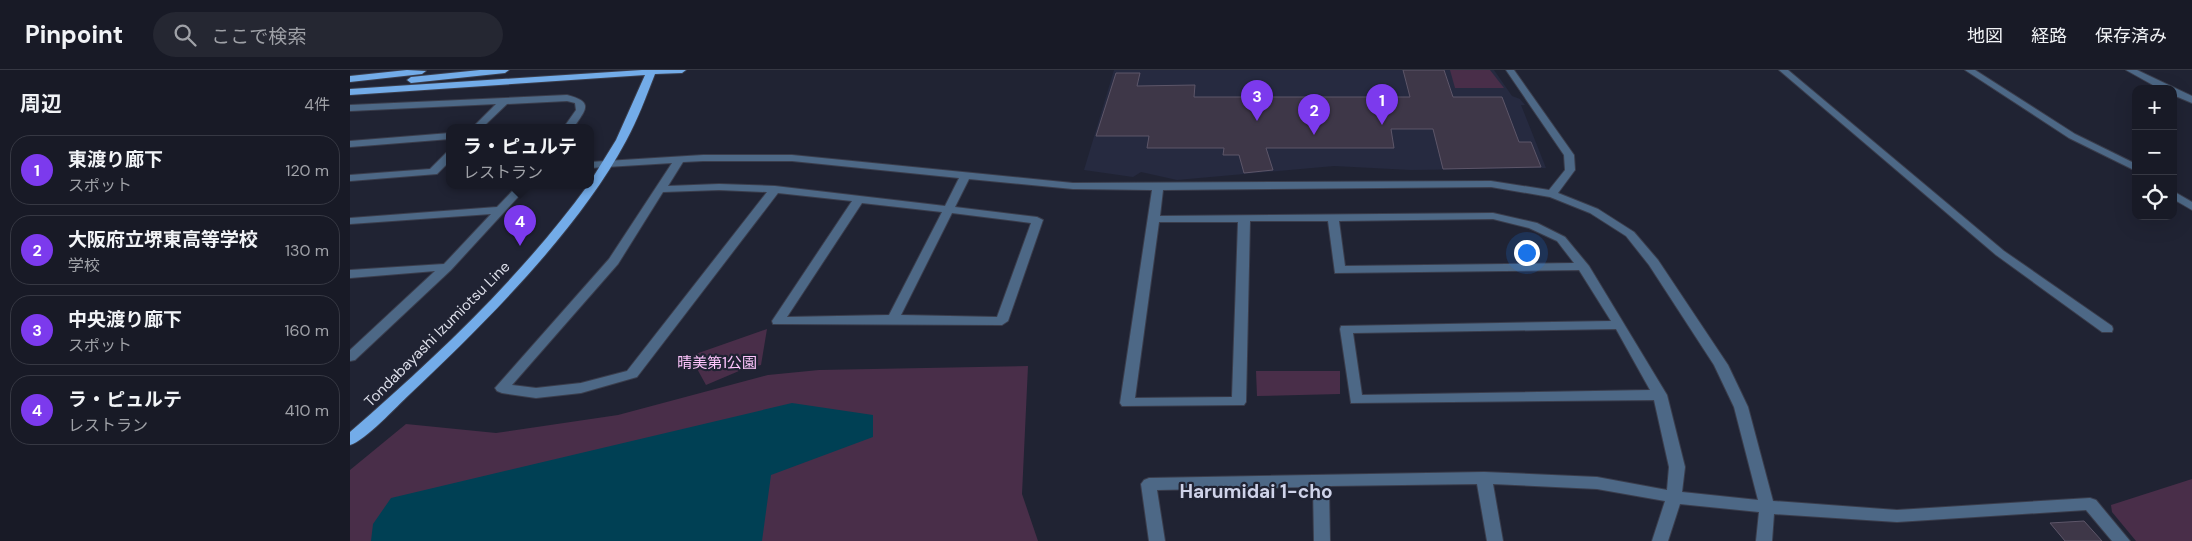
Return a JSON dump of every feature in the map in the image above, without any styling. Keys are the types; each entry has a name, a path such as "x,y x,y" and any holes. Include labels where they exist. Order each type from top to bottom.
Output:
{"main road":[{"path":"350,72 368,70"},
{"path":"350,79 434,70"},
{"path":"350,87 505,70"},
{"path":"350,92 682,70"},
{"name":"Tondabayashi Izumiotsu Line","path":"594,182 618,147 651,72"},
{"name":"Tondabayashi Izumiotsu Line","path":"350,440 470,327 526,268 564,223 589,189"}],"street":[{"path":"1510,70 1569,155 1570,170 1552,194"},
{"path":"1783,70 2000,252 2108,329"},
{"path":"1968,70 2072,136 2132,166"},
{"path":"2130,70 2160,85"},
{"path":"2177,93 2192,100"},
{"path":"351,109 567,98 581,105 581,110 571,124"},
{"path":"481,124 505,100"},
{"path":"350,144 446,136"},
{"path":"350,178 433,172 446,159"},
{"path":"680,159 614,261 502,388 536,393 580,388 632,374 775,189"},
{"path":"594,165 680,159 802,159 1055,185 1156,183 1491,184 1552,194 1594,211 1630,234 1654,263 1721,365 1741,407 1751,440 1767,507 1764,541"},
{"path":"893,319 966,175"},
{"path":"1156,183 1154,219 1127,403 1239,402 1244,218"},
{"path":"660,189 720,187 775,189 1038,220 1002,321 893,319 778,321 859,200"},
{"path":"350,357 447,267 520,189"},
{"path":"2177,197 2192,207"},
{"path":"350,221 500,210"},
{"path":"1154,219 1493,216 1532,225 1561,238 1583,266 1620,325 1660,395 1677,468 1674,497 1660,541"},
{"path":"1333,218 1339,270 1583,266"},
{"path":"350,274 447,267"},
{"path":"1620,325 1346,328 1356,400 1660,395"},
{"path":"1157,541 1149,484 1484,478 1597,484 1674,497 1767,507 1897,516 2090,504 2122,541"},
{"path":"1484,478 1495,541"},
{"path":"1321,481 1322,541"}],"shaded area":[{"path":"1114,70 1494,70 1512,96 1520,99 1525,105 1521,105 1546,168 1411,170 1334,166 1177,180 1141,172 1133,177 1084,170"},
{"path":"792,403 873,415 873,437 771,475 762,541 371,541 373,524 391,498"}],"green space":[{"path":"1450,70 1490,70 1504,88 1455,88"},
{"name":"晴美第1公園","path":"767,329 761,365 746,368 706,385 690,356"},
{"path":"1028,366 1022,494 1038,541 350,541 350,470 406,424 496,433 618,415 768,375 819,370"},
{"path":"1256,371 1340,371 1340,394 1257,396"},
{"path":"2192,479 2192,541 2136,541 2112,512 2111,505"}],"building":[{"path":"1403,70 1444,70 1453,97 1502,97 1519,142 1531,142 1541,167 1443,169 1433,129 1391,129 1394,148 1266,148 1273,170 1244,173 1239,155 1223,155 1224,148 1147,148 1149,136 1096,136 1116,73 1140,73 1137,86 1195,85 1194,97 1410,97"},
{"path":"2084,521 2102,541 2065,541 2050,523"}],"place":[{"name":"中央渡り廊下","path":"1257,121"},
{"name":"東渡り廊下","path":"1382,125"},
{"name":"大阪府立堺東高等学校","path":"1314,135"},
{"name":"ラ・ピュルテ","path":"520,246"}],"district":[{"name":"Harumidai 1-cho","path":"1256,491"}]}
